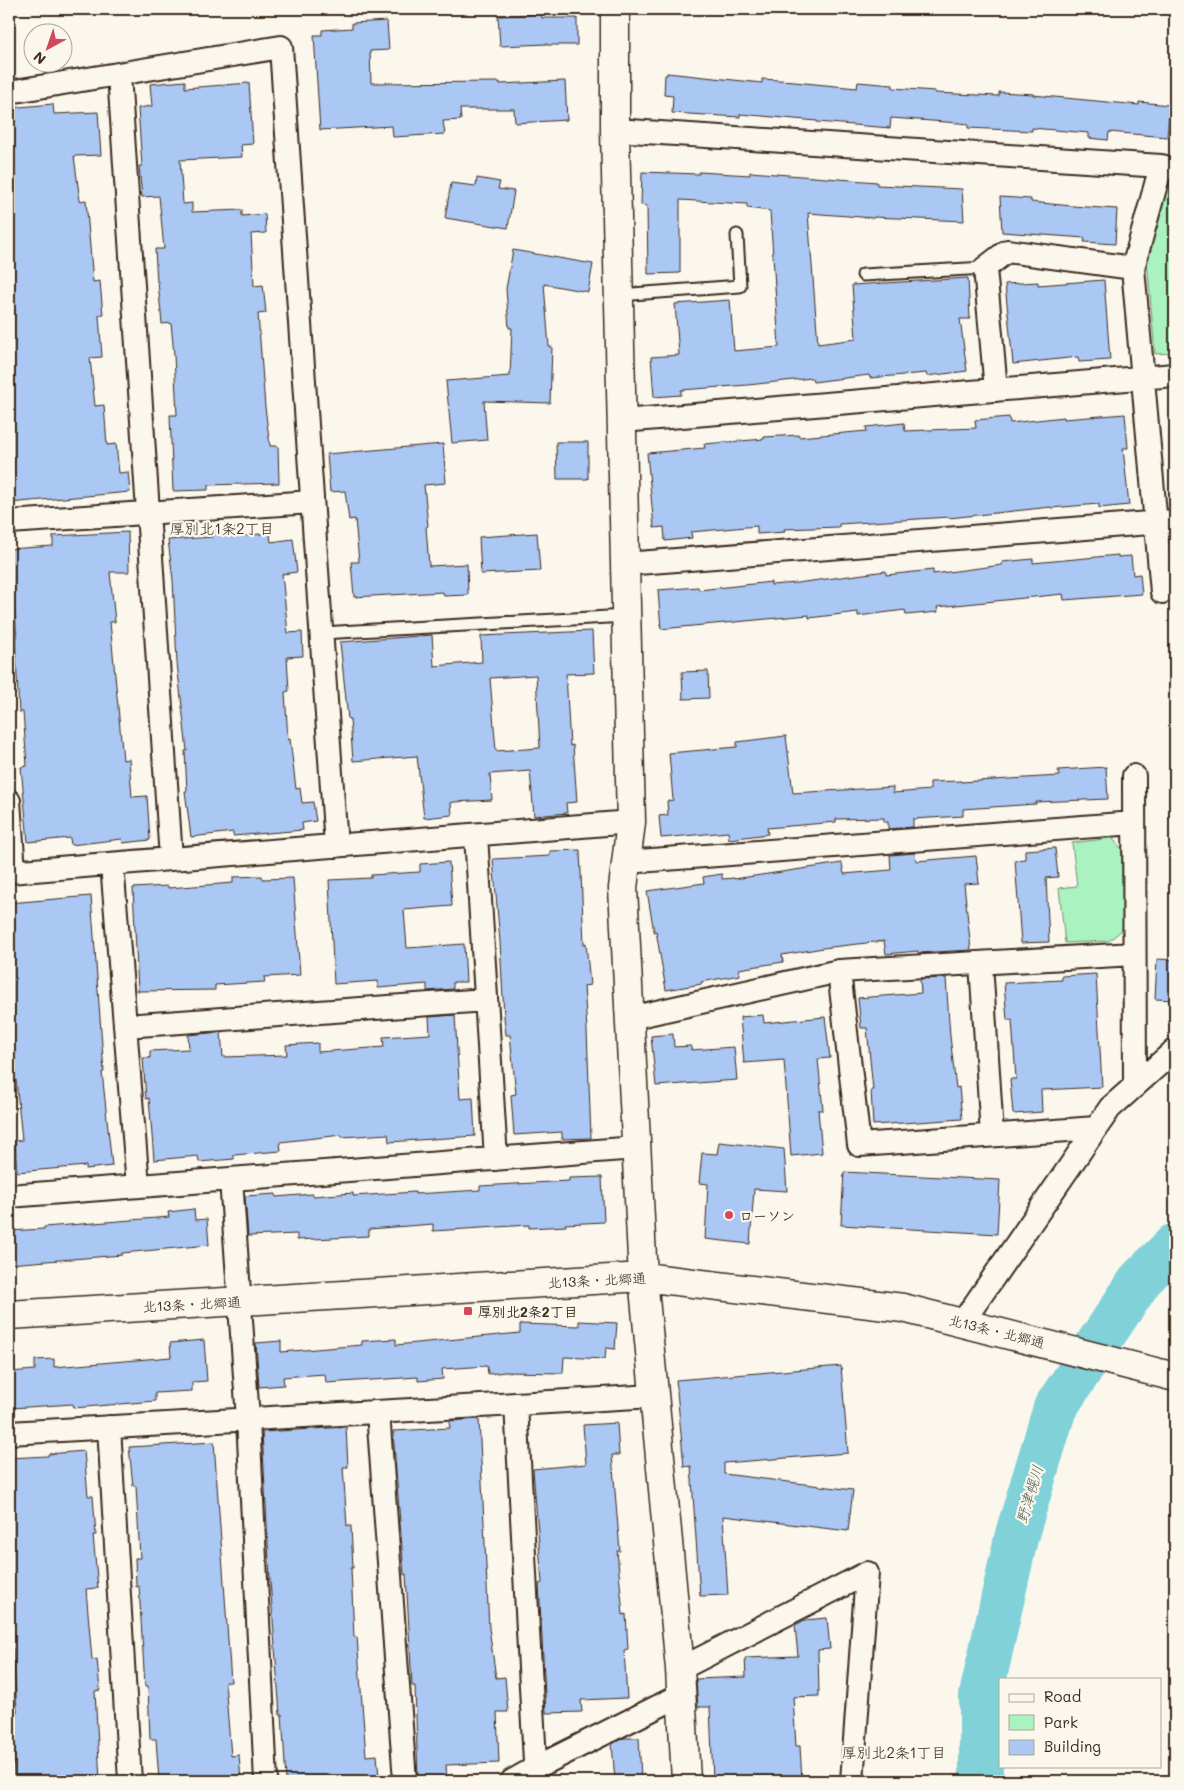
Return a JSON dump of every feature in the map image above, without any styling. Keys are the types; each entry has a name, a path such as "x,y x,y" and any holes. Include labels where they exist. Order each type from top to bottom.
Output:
{"street":[{"path":"615,9 615,130 631,822 623,888 643,1277 680,1682 686,1781"},
{"path":"9,92 281,47 336,846"},
{"path":"119,74 171,859"},
{"path":"615,130 1168,167 1133,268 1143,378 1166,522 1162,592"},
{"path":"996,390 985,268 1007,252 1133,268"},
{"path":"622,421 1175,375"},
{"path":"9,522 312,502"},
{"path":"625,564 1166,522"},
{"path":"1134,776 1134,1086"},
{"path":"9,801 11,872 631,822"},
{"path":"626,862 1134,823"},
{"path":"476,835 496,1159"},
{"path":"112,864 138,1186"},
{"path":"630,1018 839,971 1134,954"},
{"path":"982,963 992,1135"},
{"path":"839,971 859,1145 1096,1128"},
{"path":"125,1026 486,1000"},
{"path":"962,1322 1110,1108 1175,1050"},
{"path":"9,1196 636,1148"},
{"path":"232,1179 248,1419 266,1781"},
{"name":"北13条・北郷通","path":"9,1315 643,1277 903,1308 1175,1376"},
{"path":"9,1433 654,1396"},
{"path":"516,1404 535,1775"},
{"path":"378,1412 405,1781"},
{"path":"108,1427 130,1781"},
{"path":"512,1781 535,1775 680,1682 867,1573 852,1781"}],"lane":[{"path":"619,294 740,286 737,235"},
{"path":"863,275 985,268"},
{"path":"321,633 626,616"}],"green space":[{"path":"1175,183 1175,353 1155,354 1147,260 1166,188"},
{"path":"1112,838 1122,849 1123,929 1109,941 1065,943 1059,888 1077,886 1072,843"}],"building":[{"path":"541,14 542,18 577,18 577,45 500,46 498,16"},
{"path":"387,21 389,50 370,51 371,83 500,82 500,84 565,81 567,120 515,123 514,109 460,109 461,120 443,121 445,134 393,137 392,126 320,130 314,35 322,35 322,30 352,28 352,23"},
{"path":"667,73 762,83 762,79 857,88 858,82 893,85 893,88 935,91 935,93 999,96 999,92 1139,105 1139,102 1170,105 1167,137 1109,132 1108,140 1089,138 1089,133 1032,128 1032,131 968,128 968,124 891,118 890,128 740,114 740,117 672,113 673,96 664,95 665,75"},
{"path":"185,81 185,88 249,83 253,144 241,145 242,157 180,160 183,204 192,203 192,212 242,210 242,216 265,214 266,233 251,234 254,286 263,285 266,313 258,314 265,407 270,446 278,446 279,483 208,485 208,490 173,491 170,415 177,415 174,355 171,323 162,324 157,282 155,249 164,249 159,196 142,197 139,166 142,166 138,108 152,106 150,84"},
{"path":"53,104 54,114 98,112 101,155 74,156 80,201 86,200 93,282 100,281 103,315 99,315 102,357 90,358 95,406 104,405 107,445 116,444 119,473 128,472 130,492 9,503 9,108"},
{"path":"642,172 699,174 699,172 750,175 750,172 877,182 877,185 962,189 964,221 874,218 808,213 818,344 856,339 852,285 968,278 970,319 960,319 967,371 927,376 926,373 870,378 869,375 813,382 812,378 681,390 681,395 654,397 651,357 679,355 675,304 730,300 734,351 779,347 770,211 747,208 747,204 680,200 680,273 648,274 647,206 641,205"},
{"path":"477,178 500,182 498,189 514,191 508,228 445,218 451,183 476,186"},
{"path":"1000,197 1031,199 1031,202 1117,209 1115,244 1084,242 1085,238 1002,232"},
{"path":"513,250 593,264 588,292 544,284 549,347 552,347 550,403 484,401 487,440 452,443 446,381 510,376 512,328 509,328 506,289"},
{"path":"1104,280 1110,360 1079,362 1078,357 1013,364 1005,284 1038,282 1038,285"},
{"path":"1125,414 1128,448 1123,448 1129,505 1099,508 1099,504 1051,507 949,518 839,524 839,527 784,529 785,532 757,534 757,526 691,532 692,538 665,541 664,527 654,528 647,453 705,448 704,444 764,439 764,437 799,435 799,437 867,431 866,427 904,423 905,431 976,428 975,420 1009,417 1010,423 1064,417 1064,419"},
{"path":"556,442 588,442 588,479 557,479"},
{"path":"443,444 446,483 424,485 429,566 467,564 468,595 444,596 443,592 354,597 351,562 359,562 355,519 349,520 345,491 330,492 327,454"},
{"path":"240,528 241,536 270,533 271,542 293,539 297,572 282,574 288,633 302,632 303,656 287,657 289,691 285,692 288,740 290,739 296,789 300,788 302,803 313,802 316,821 302,823 303,830 233,836 233,832 191,837 185,791 187,791 185,751 187,751 177,663 173,580 168,540 212,537 211,530"},
{"path":"128,532 129,572 110,572 115,622 110,622 123,760 129,759 132,797 147,796 150,840 123,843 122,839 71,845 70,838 28,842 21,767 27,766 23,712 19,712 15,638 17,638 9,549 53,546 53,536"},
{"path":"537,533 540,571 481,574 479,537"},
{"path":"1118,555 1118,557 1131,556 1133,575 1140,574 1142,594 1064,600 1063,594 937,607 938,612 906,615 905,610 858,616 858,612 809,618 809,615 661,629 658,590 698,587 699,590 771,582 771,585 797,583 886,571 886,575 933,570 933,574 1002,565 1002,562 1033,559 1033,563"},
{"path":"592,631 594,673 566,674 570,746 573,745 577,802 566,803 567,813 534,816 530,771 490,774 492,800 454,802 451,803 452,815 424,818 417,756 353,761 350,719 348,719 340,642 432,635 434,666 482,662 481,636","holes":["536,675 540,748 496,751 490,678"]},
{"path":"708,671 709,698 683,699 682,672"},
{"path":"786,736 793,793 893,787 893,793 930,790 930,782 1059,776 1058,770 1106,767 1108,799 1036,802 1036,804 963,809 963,816 913,819 913,827 888,829 888,822 884,822 884,818 836,819 836,822 767,828 768,834 729,839 728,832 661,838 659,816 668,815 667,801 673,800 669,753 737,747 737,742"},
{"path":"1055,848 1058,877 1046,878 1049,942 1021,943 1015,860 1025,859 1025,850"},
{"path":"580,850 584,944 586,943 590,985 584,986 591,1138 562,1139 562,1132 514,1135 511,1095 516,1094 510,1035 506,1035 504,1017 493,859 550,856 550,851"},
{"path":"915,853 916,861 976,856 979,883 964,884 971,950 886,954 884,941 823,948 782,955 783,962 739,969 740,975 666,990 647,891 704,883 703,877 722,874 722,879 734,879 842,863 844,874 891,870 890,855"},
{"path":"449,862 452,906 404,910 407,948 464,944 466,982 453,982 453,989 427,991 427,984 378,988 378,981 334,984 329,880 371,878 371,875 420,872 420,864"},
{"path":"262,876 263,879 293,878 300,975 264,977 265,982 215,985 215,990 138,991 133,888 168,886 168,888 233,883 233,877"},
{"path":"91,896 104,1072 102,1072 112,1166 86,1169 86,1166 17,1172 15,1141 22,1140 12,1048 14,1048 9,977 9,903"},
{"path":"1157,959 1175,960 1175,1000 1155,999"},
{"path":"1096,974 1102,1087 1041,1090 1042,1112 1013,1114 1010,1079 1016,1079 1012,1020 1007,1020 1004,983 1062,980 1061,976"},
{"path":"946,978 950,1036 956,1088 959,1087 962,1119 873,1125 871,1090 873,1090 867,1028 861,1028 858,998 921,993 920,979"},
{"path":"455,1015 460,1099 473,1098 475,1136 389,1142 388,1134 342,1137 342,1135 280,1142 281,1151 234,1155 234,1159 199,1162 198,1156 154,1160 149,1098 146,1099 143,1058 150,1058 150,1051 189,1049 188,1035 221,1032 223,1057 287,1055 286,1045 318,1043 318,1052 384,1047 383,1037 430,1034 429,1017"},
{"path":"763,1015 764,1023 825,1017 830,1058 818,1059 823,1110 818,1110 822,1153 791,1156 784,1060 744,1063 740,1017"},
{"path":"673,1034 674,1047 691,1046 691,1050 734,1047 737,1080 656,1086 651,1036"},
{"name":"ローソン","path":"719,1142 784,1149 787,1191 754,1189 750,1244 705,1239 708,1184 699,1183 702,1153 717,1154"},
{"path":"844,1172 1000,1180 997,1234 841,1225"},
{"path":"602,1177 604,1222 529,1228 529,1225 433,1231 433,1224 369,1229 369,1236 297,1240 297,1234 248,1236 245,1196 276,1194 276,1197 313,1194 313,1196 353,1193 353,1196 415,1192 415,1194 480,1190 480,1186 569,1181 569,1178"},
{"path":"194,1209 195,1220 207,1219 209,1245 122,1253 122,1255 9,1264 9,1231 169,1217 168,1212"},
{"path":"579,1321 617,1323 615,1349 606,1348 605,1359 564,1357 563,1373 505,1372 488,1374 487,1366 442,1369 443,1379 418,1381 418,1377 326,1383 325,1374 283,1377 284,1385 259,1387 256,1343 281,1341 281,1352 362,1345 362,1341 396,1339 396,1345 520,1333 520,1324 579,1326"},
{"path":"204,1340 207,1381 192,1382 192,1391 155,1393 155,1401 74,1408 73,1404 12,1408 10,1372 35,1370 35,1360 54,1359 54,1367 171,1357 170,1343"},
{"path":"841,1366 848,1453 724,1463 724,1474 853,1490 848,1531 723,1516 728,1595 700,1596 691,1466 684,1467 676,1380"},
{"path":"479,1419 489,1628 496,1678 505,1677 508,1712 497,1712 499,1763 446,1765 447,1781 418,1781 415,1686 412,1686 406,1574 404,1575 393,1431 450,1428 449,1421"},
{"path":"617,1423 619,1455 612,1455 620,1551 617,1551 623,1615 626,1614 628,1649 624,1650 627,1698 581,1700 582,1712 546,1713 539,1584 542,1583 533,1469 586,1464 583,1425"},
{"path":"346,1427 348,1467 343,1467 347,1526 351,1526 354,1637 357,1637 366,1756 377,1755 379,1777 286,1781 270,1580 262,1432"},
{"path":"214,1442 231,1682 225,1682 231,1756 239,1755 241,1781 159,1781 156,1739 150,1739 148,1686 145,1687 139,1586 136,1587 135,1558 140,1558 136,1486 133,1486 129,1447"},
{"path":"84,1451 88,1496 93,1496 96,1535 93,1535 98,1588 86,1589 92,1660 97,1659 100,1690 95,1691 100,1781 14,1781 12,1712 17,1712 13,1648 10,1648 9,1637 9,1615 11,1615 9,1587 9,1458 48,1456 48,1454"},
{"path":"827,1618 830,1649 818,1650 819,1696 793,1697 796,1746 800,1746 802,1781 713,1781 710,1707 698,1707 696,1679 746,1677 745,1658 798,1656 795,1625 805,1620"},
{"path":"623,1738 639,1738 641,1779 615,1780 612,1744"}],"waterway":[{"name":"野津幌川","path":"981,1781 981,1695 1017,1534 1055,1408 1141,1279 1175,1245"}],"railway":[{"path":"9,10 16,9"}],"place":[{"name":"ローソン","path":"729,1215"},
{"name":"厚別北2条2丁目","path":"468,1311"}],"district":[{"name":"厚別北1条2丁目","path":"222,528"},
{"name":"厚別北2条1丁目","path":"894,1752"}]}
